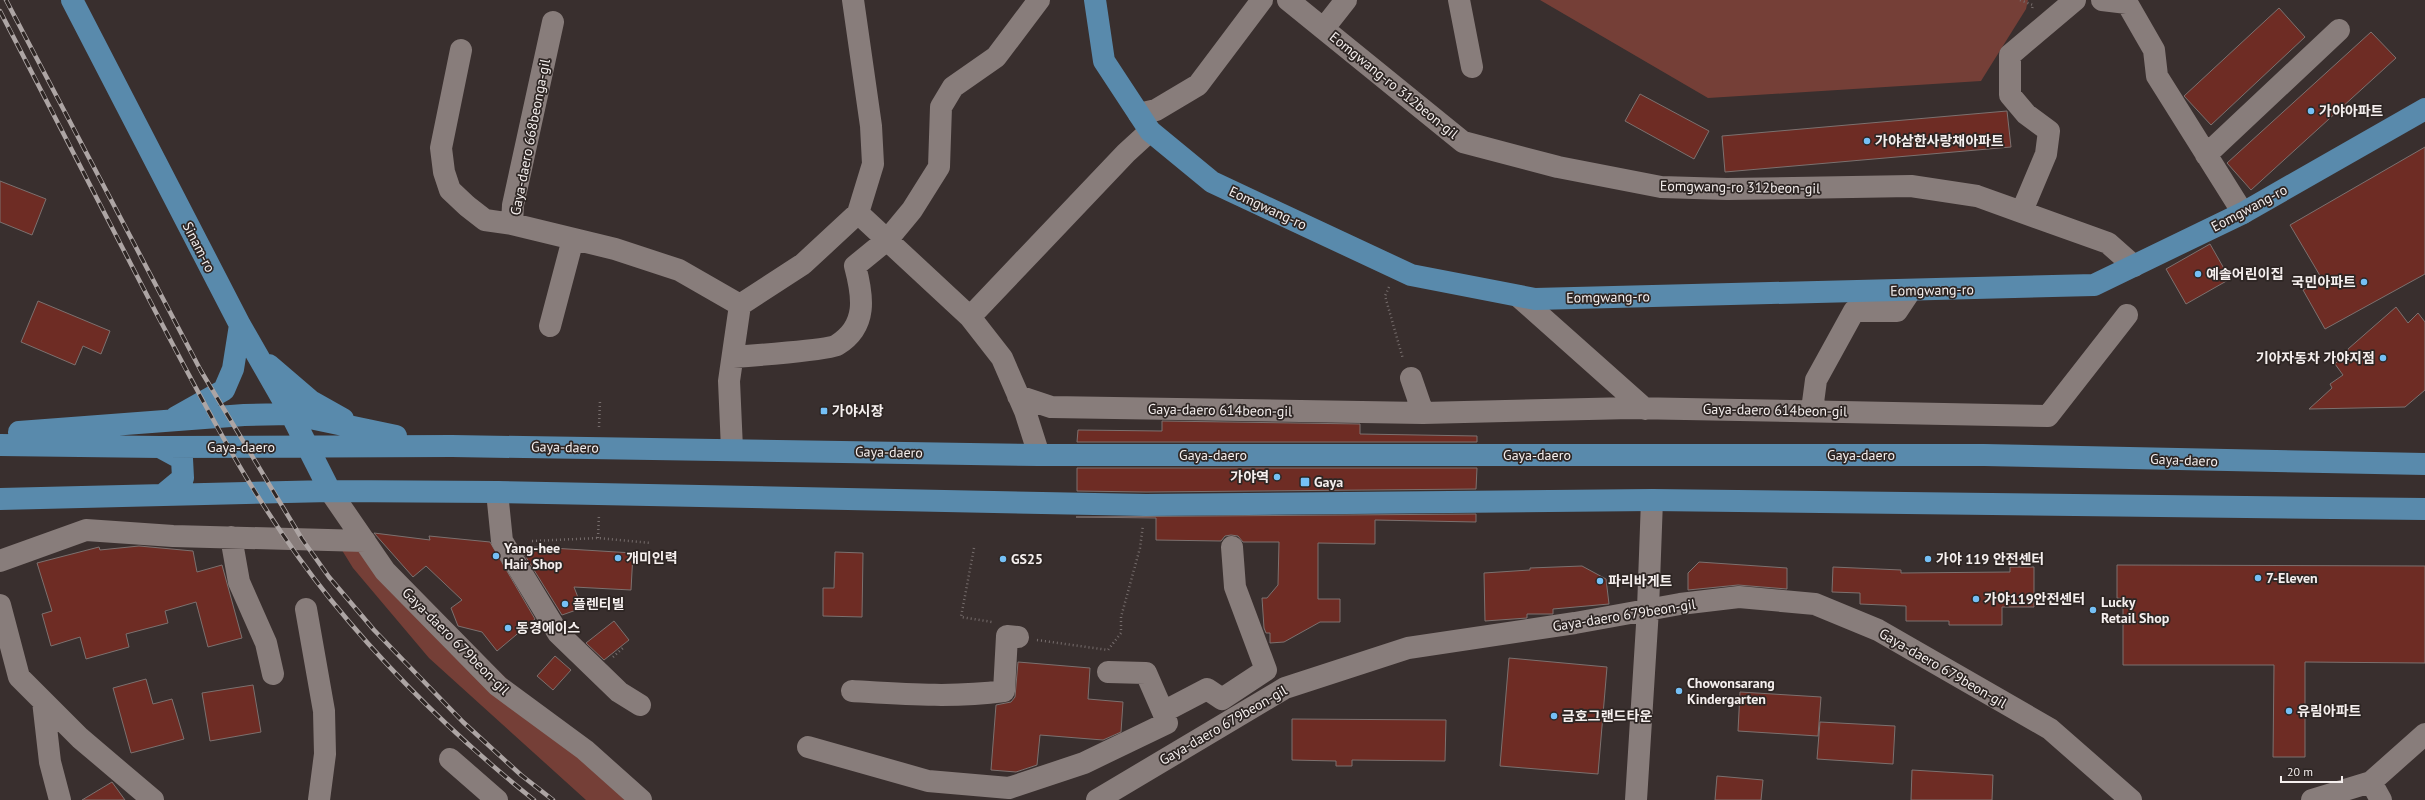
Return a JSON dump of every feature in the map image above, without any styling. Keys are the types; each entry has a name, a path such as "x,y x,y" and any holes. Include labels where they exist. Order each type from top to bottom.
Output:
{"main road":[{"name":"Sinam-ro","path":"72,0 240,325 291,414 330,491"},
{"name":"Eomgwang-ro","path":"1095,0 1104,61 1144,122 1212,182 1411,275 1535,299 2094,286 2243,213 2425,109"},
{"path":"158,421 179,416 224,390 233,369 240,325"},
{"path":"256,354 311,401 365,431"},
{"path":"0,433 158,421 291,414 365,431 452,446"},
{"name":"Gaya-daero","path":"0,445 160,448 452,446 732,449 1039,455 1984,455 2425,464"},
{"path":"160,448 182,459 183,478 165,493"},
{"path":"0,499 165,493 330,491 497,492 1146,505 1652,500 2425,508"}],"street":[{"path":"732,449 729,381 740,305 803,264 858,213 873,164 871,126 853,0"},
{"path":"733,357 836,346 850,333 860,317 862,293 855,266 888,238 912,210 939,167 941,107 953,87 996,57 1039,0"},
{"path":"970,317 1126,153 1144,122 1156,110 1198,85 1262,0"},
{"name":"Eomgwang-ro 312beon-gil","path":"1288,0 1463,142 1558,167 1661,187 1727,189 1911,186 1977,196 2108,243 2134,266"},
{"path":"1324,28 1346,0"},
{"path":"1459,0 1472,67"},
{"path":"2022,211 2046,154 2049,130 2026,114 2010,95 2010,55 2075,0"},
{"path":"2102,0 2117,4 2127,3 2154,50 2157,76 2243,213"},
{"name":"Gaya-daero 668beonga-gil","path":"553,22 514,205 512,224 616,249 679,270 740,305"},
{"path":"2206,155 2339,30"},
{"path":"461,50 441,148 444,172 450,190 485,220 512,224"},
{"path":"858,213 888,238 970,317 1002,358 1025,411 1039,455"},
{"path":"550,326 572,238"},
{"path":"1812,410 1816,380 1854,311 1897,311 1911,290"},
{"path":"1518,296 1645,408"},
{"name":"Gaya-daero 614beon-gil","path":"1018,396 1052,407 1423,413 1645,408 1812,410 2048,416 2127,315"},
{"path":"1411,378 1423,413"},
{"name":"Gaya-daero 679beon-gil","path":"330,491 385,571 498,686 586,750 641,800"},
{"path":"497,492 502,541 558,633 619,692 640,705"},
{"path":"1636,800 1648,609 1652,500"},
{"path":"0,561 86,530 231,537 365,541"},
{"path":"231,537 238,582 266,643 273,674"},
{"path":"1163,712 1207,689 1222,699 1266,670 1235,587 1232,547"},
{"name":"Gaya-daero 679beon-gil","path":"1097,800 1285,688 1408,648 1575,623 1648,609 1738,597 1816,604 1878,630 2050,729 2131,800"},
{"path":"0,605 19,677 80,738 153,800"},
{"path":"306,609 324,711 324,754 319,800"},
{"path":"852,691 927,696 982,694 1004,691 1006,636 1018,637"},
{"path":"808,747 923,790 1009,788 1084,763 1167,723 1146,673 1108,672"},
{"path":"43,701 50,762 60,800"},
{"path":"2312,800 2376,791 2425,734"},
{"path":"450,759 497,800"}],"path":[{"path":"1398,268 1385,296 1399,348 1411,378"},
{"path":"974,548 961,617 1003,624 1018,637 1108,650 1121,633 1121,617 1140,548 1146,505"},
{"path":"532,541 598,538 650,543"}],"shaded area":[{"path":"1540,0 2028,0 2026,9 1981,81 1708,98"},
{"path":"365,541 631,800 586,800 429,658 353,568 340,547"}],"building":[{"path":"2279,8 2305,37 2211,125 2184,96"},
{"name":"가야아파트","path":"2371,32 2396,58 2251,190 2227,163"},
{"path":"1640,94 1709,131 1694,159 1625,121"},
{"name":"가야삼한사랑채아파트","path":"2007,111 2011,147 1725,172 1722,136"},
{"path":"2425,147 2425,274 2325,329 2303,290 2322,279 2290,225"},
{"path":"0,181 46,199 32,235 0,222"},
{"name":"예솔어린이집","path":"2210,244 2230,279 2186,304 2166,269"},
{"path":"38,301 110,331 101,354 83,346 75,365 21,342"},
{"name":"기아자동차 가야지점","path":"2396,307 2408,323 2418,313 2425,322 2425,390 2405,407 2309,409 2332,388 2330,384 2343,375 2335,364 2348,351 2348,349"},
{"path":"1162,421 1360,424 1360,434 1477,436 1477,442 1077,442 1078,430 1162,431"},
{"path":"1077,468 1477,468 1476,489 1146,492 1077,491"},
{"path":"1476,514 1476,522 1375,520 1375,544 1318,543 1318,599 1340,599 1340,622 1320,622 1284,642 1270,643 1270,633 1266,633 1264,628 1262,598 1267,598 1278,585 1279,542 1243,542 1238,536 1231,535 1225,536 1221,541 1156,540 1156,518 1076,517"},
{"path":"374,533 430,540 429,536 490,542 535,619 497,651 482,632 458,626 451,608 462,600 426,566 413,577"},
{"path":"139,546 193,551 197,572 222,565 242,638 208,647 196,602 165,611 168,623 126,634 129,647 86,659 80,637 51,646 42,614 52,611 37,563 99,547 100,550"},
{"path":"519,546 633,553 631,590 574,587 582,608 562,615"},
{"path":"835,552 863,553 862,617 823,616 823,588 834,588"},
{"path":"1699,562 1787,568 1787,589 1738,585 1688,590 1688,573"},
{"path":"2117,565 2425,566 2425,663 2305,662 2305,757 2273,757 2274,665 2123,665 2123,599 2117,598"},
{"path":"1582,566 1606,579 1609,604 1553,609 1553,614 1527,614 1527,618 1485,621 1484,573 1530,570 1530,568"},
{"path":"1833,567 1901,570 1901,573 2010,572 2010,567 2034,567 2034,607 2002,607 2002,625 1949,625 1949,621 1906,621 1906,606 1860,604 1860,593 1832,592"},
{"path":"614,621 629,640 604,660 586,643"},
{"path":"555,656 571,670 553,690 537,676"},
{"name":"금호그랜드타운","path":"1509,658 1607,667 1598,774 1500,766"},
{"path":"1018,662 1090,668 1088,699 1123,702 1121,732 1103,740 1040,735 1037,765 1016,772 991,770 996,705 1011,702 1015,697"},
{"path":"146,679 153,704 172,699 184,739 131,753 113,688"},
{"path":"253,685 261,732 210,741 202,693"},
{"path":"1740,692 1821,697 1818,736 1738,731"},
{"path":"1292,719 1446,720 1445,761 1352,760 1352,766 1336,766 1336,761 1292,760"},
{"path":"1820,722 1895,726 1893,764 1817,759"},
{"path":"1912,770 1993,775 1992,800 1911,800"},
{"path":"1717,776 1763,780 1761,800 1715,800"},
{"path":"112,782 125,800 82,800"}],"railway":[{"path":"6,0 201,371 302,539 329,577 374,630 463,722 521,775 553,800"},
{"path":"0,11 212,419 256,494 280,530 331,600 354,628 402,680 427,706 479,754 534,800"}],"place":[{"name":"가야아파트","path":"2311,111"},
{"name":"가야삼한사랑채아파트","path":"1867,141"},
{"name":"예솔어린이집","path":"2198,274"},
{"name":"국민아파트","path":"2364,282"},
{"name":"기아자동차 가야지점","path":"2383,358"},
{"name":"가야시장","path":"824,411"},
{"name":"가야역","path":"1277,477"},
{"name":"Gaya","path":"1305,482"},
{"name":"Yang-hee Hair Shop","path":"496,556"},
{"name":"개미인력","path":"618,558"},
{"name":"GS25","path":"1003,559"},
{"name":"가야 119 안전센터","path":"1928,559"},
{"name":"7-Eleven","path":"2258,578"},
{"name":"파리바게트","path":"1600,581"},
{"name":"가야119안전센터","path":"1976,599"},
{"name":"플렌티빌","path":"565,604"},
{"name":"Lucky Retail Shop","path":"2093,610"},
{"name":"동경에이스","path":"508,628"},
{"name":"Chowonsarang Kindergarten","path":"1679,691"},
{"name":"유림아파트","path":"2289,711"},
{"name":"금호그랜드타운","path":"1554,716"}]}
